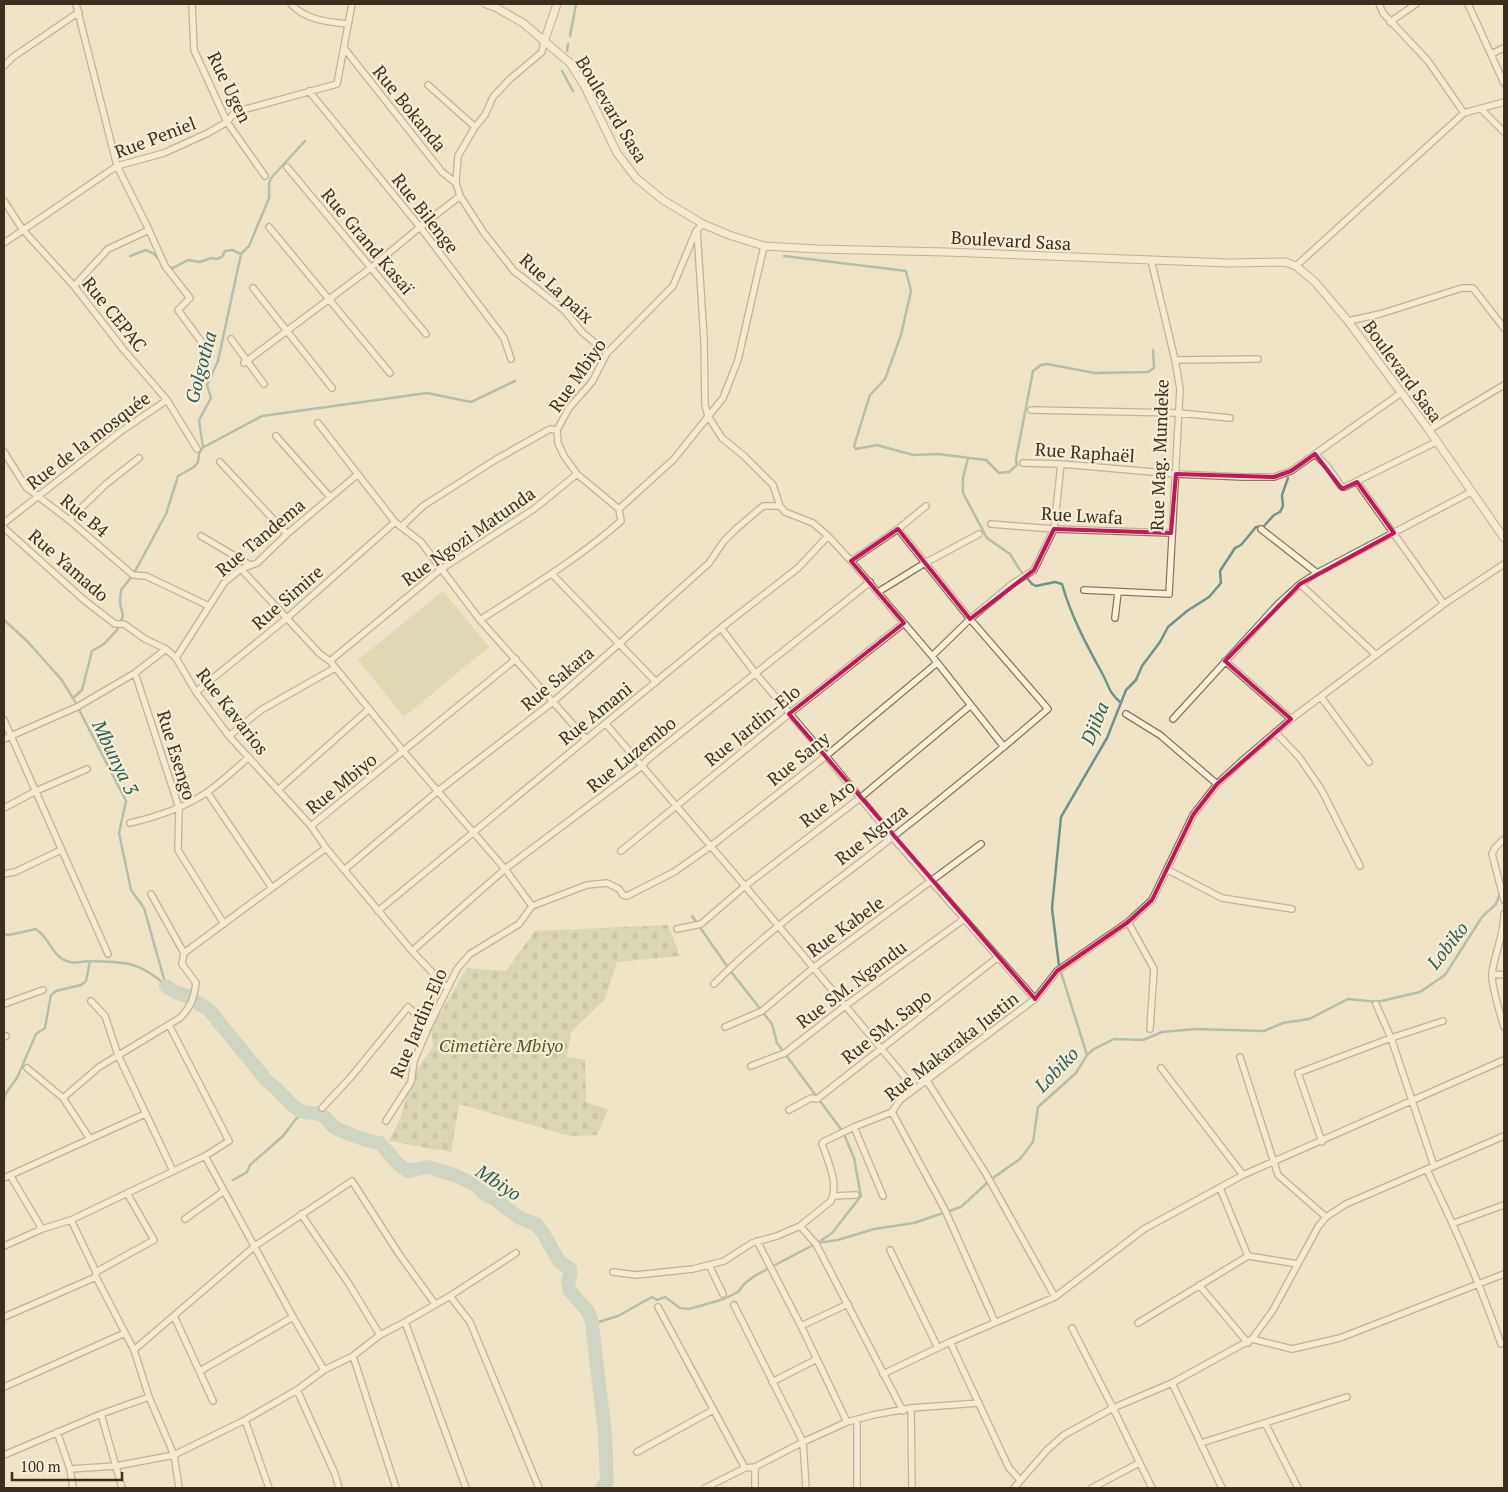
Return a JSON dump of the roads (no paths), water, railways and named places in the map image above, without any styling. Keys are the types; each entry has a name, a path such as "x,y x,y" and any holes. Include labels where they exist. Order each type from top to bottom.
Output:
{"street":[{"path":"76,4 117,166 165,266 190,298 178,310 209,352"},
{"name":"Rue Ugen","path":"192,4 194,50 227,122 264,176"},
{"path":"291,4 298,12 322,22 348,24"},
{"name":"Rue Peniel","path":"4,243 117,166 164,153 208,133 227,122 235,112 337,84 352,4"},
{"name":"Boulevard Sasa","path":"486,4 495,7 522,23 570,63 584,84 617,153 636,178 663,200 702,224 764,246 1229,263 1285,262 1296,266 1315,282 1348,321 1429,430 1504,538"},
{"path":"544,42 557,4"},
{"path":"1379,4 1390,22 1428,61 1464,113"},
{"path":"1390,22 1416,4"},
{"path":"1468,4 1504,83"},
{"path":"4,66 13,57 79,12"},
{"name":"Rue La paix","path":"544,42 542,52 510,79 493,97 485,115 475,127 458,156 456,183 460,196 484,232 514,271 564,310 582,332 607,353"},
{"name":"Rue Bokanda","path":"344,48 442,172 456,183"},
{"path":"1491,54 1504,48"},
{"path":"428,85 475,127"},
{"name":"Rue Bilenge","path":"309,91 420,227 504,338 510,359"},
{"path":"1296,266 1464,113 1504,102"},
{"path":"1482,109 1504,132"},
{"name":"Rue Grand Kasaï","path":"287,167 426,334"},
{"path":"245,362 372,267 460,196"},
{"name":"Rue CEPAC","path":"4,201 23,230 74,286 123,349 168,400 197,449"},
{"name":"Rue Mbiyo","path":"619,509 577,474 564,456 558,443 557,430 568,408 592,382 607,353 672,286 697,230 702,224"},
{"path":"269,227 390,373"},
{"path":"74,286 108,249 149,230"},
{"path":"697,230 704,339 705,405 708,416 722,438 744,456 773,485 780,506 785,512 813,523 828,536 870,582 1004,747"},
{"path":"480,620 552,574 603,537 621,521 619,509 674,459 723,398 738,360 764,246"},
{"name":"Rue Mag. Mundeke","path":"1118,592 1169,594 1180,389 1151,260"},
{"path":"253,288 332,388"},
{"path":"1348,321 1380,314 1462,288 1473,288 1504,328"},
{"path":"231,339 245,362 264,384"},
{"path":"1175,360 1258,359"},
{"path":"1429,430 1504,385"},
{"name":"Rue Raphaël","path":"1022,463 1061,464 1176,474 1274,477 1291,471 1401,393"},
{"name":"Rue de la mosquée","path":"4,523 120,432 168,400"},
{"path":"1031,410 1179,413 1230,418"},
{"path":"318,423 395,522 421,542 440,570 480,620 586,739"},
{"path":"402,527 423,506 496,460 550,429 557,430"},
{"path":"276,436 330,497"},
{"path":"1314,454 1328,467 1341,486 1345,487 1436,442"},
{"name":"Rue B4","path":"4,452 26,487 69,520 133,575 146,576 209,606"},
{"path":"69,520 106,484 138,458"},
{"path":"220,462 287,534"},
{"path":"932,656 970,619 1012,584 1034,570 1054,529 1061,464"},
{"name":"Rue Tandema","path":"176,658 224,583 241,569 257,563 287,534 358,474"},
{"name":"Rue Ngozi Matunda","path":"330,661 440,570 534,509 577,474"},
{"path":"1357,482 1444,604"},
{"path":"1173,719 1278,604 1300,584 1317,573 1471,492"},
{"name":"Rue Sakara","path":"344,870 438,791 554,701 709,563 724,541 763,506 780,506"},
{"path":"851,561 898,529 926,506"},
{"name":"Rue Simire","path":"196,692 287,618 395,522"},
{"name":"Rue Lwafa","path":"991,524 1054,529 1171,533"},
{"name":"Rue Yamado","path":"4,528 84,600 115,624 124,624"},
{"path":"898,529 970,619"},
{"path":"1261,529 1317,573"},
{"path":"878,592 925,563 979,534"},
{"path":"201,536 250,565"},
{"name":"Rue Amani","path":"378,911 721,628 798,568 828,536"},
{"name":"Rue Makaraka Justin","path":"833,1196 832,1173 822,1144 823,1142 892,1112 900,1100 1035,999 1057,971 1128,922 1152,900 1168,870 1193,814 1217,784 1291,719 1444,604 1504,564"},
{"path":"241,569 320,654 330,661 404,752 505,869 532,906"},
{"path":"552,574 656,682"},
{"name":"Rue Luzembo","path":"412,951 505,869 642,766 648,759 870,582"},
{"path":"1300,584 1376,655"},
{"path":"1084,590 1118,592 1115,618"},
{"name":"Rue Nguza","path":"714,984 729,968 778,926 1004,747 1048,709 970,619"},
{"name":"Rue Jardin-Elo","path":"621,851 904,623"},
{"name":"Rue Kavarios","path":"124,624 145,639 166,649 176,658 196,692 229,736 311,826"},
{"path":"721,628 756,674 930,882 1035,999"},
{"path":"4,739 77,707 135,673 166,649"},
{"name":"Rue Mbiyo","path":"447,988 378,911 326,848 311,826 516,659"},
{"path":"1225,662 1291,719"},
{"name":"Rue Sany","path":"532,906 587,885 607,883 619,888 623,895 627,896 674,872 711,846 826,756 937,663"},
{"path":"229,736 261,710 336,668"},
{"name":"Rue Esengo","path":"135,673 179,808 178,850 224,924"},
{"path":"1321,697 1369,762"},
{"name":"Rue Aro","path":"677,929 700,924 745,886 860,798 971,705"},
{"path":"278,790 369,709"},
{"path":"1126,714 1160,735 1217,784"},
{"path":"4,720 108,954"},
{"path":"606,724 915,1089"},
{"path":"1276,733 1299,757 1321,789 1360,866"},
{"path":"130,823 179,808 207,792 249,757"},
{"path":"4,808 36,791 87,769"},
{"path":"207,792 272,888"},
{"path":"1504,839 1492,854 1504,900"},
{"name":"Rue Kabele","path":"725,1027 762,1011 813,968 981,844"},
{"path":"184,953 326,848"},
{"path":"4,874 15,872 61,850"},
{"path":"1168,870 1222,898 1292,909"},
{"path":"63,1098 98,1067 180,1018 190,1007 194,998 196,983 182,964 184,953 151,894"},
{"name":"Rue Jardin-Elo","path":"386,1121 411,1082 414,1061 457,969 470,954 519,924 532,906"},
{"path":"1504,914 1504,929 1492,974 1497,1004 1504,1027"},
{"name":"Rue SM. Ngandu","path":"751,1066 785,1053 845,1006 964,919"},
{"path":"1128,922 1154,969 1150,1029"},
{"name":"Rue SM. Sapo","path":"789,1110 811,1098 818,1099 997,958"},
{"path":"1492,974 1504,975"},
{"path":"4,1004 43,990"},
{"path":"91,1001 105,1016 118,1055 173,1171"},
{"path":"1376,1004 1391,1038 1434,1166"},
{"path":"322,1108 352,1077 408,1007 429,1026"},
{"path":"1322,1142 1298,1073 1391,1038 1443,1021"},
{"path":"4,1246 42,1229 71,1220 205,1156 229,1141 169,1025"},
{"path":"1240,1057 1278,1175 1326,1217"},
{"path":"883,1374 950,1342 1055,1297 1144,1229 1243,1175 1322,1142 1504,1060"},
{"path":"27,1068 63,1098 90,1139"},
{"path":"1161,1068 1243,1175"},
{"path":"927,1081 986,1174 1055,1297"},
{"path":"892,1112 945,1210 996,1322"},
{"path":"4,1178 145,1114"},
{"path":"854,1127 883,1196"},
{"path":"1014,1488 1047,1450 1064,1435 1113,1408 1172,1383 1250,1341 1273,1310 1318,1226 1326,1217 1346,1204 1504,1136"},
{"path":"205,1156 324,1370"},
{"path":"1427,1170 1454,1224 1480,1284 1501,1344 1504,1343"},
{"path":"10,1175 42,1229"},
{"path":"134,1350 255,1246 352,1181 399,1254 435,1304"},
{"path":"1220,1188 1248,1256"},
{"path":"185,1219 224,1191"},
{"path":"4,1317 96,1274 154,1240 127,1193"},
{"path":"613,1272 636,1276 693,1269 724,1261 756,1242 800,1226 831,1201 833,1196 856,1195"},
{"path":"1454,1224 1504,1205"},
{"path":"302,1214 349,1284 380,1335"},
{"path":"71,1220 134,1350 149,1397 174,1456 179,1488"},
{"path":"800,1226 816,1244 903,1410"},
{"path":"756,1242 801,1326 847,1422"},
{"path":"890,1250 938,1348"},
{"path":"70,1469 116,1466 174,1456 297,1390 324,1370 353,1356 380,1335 450,1296 516,1253"},
{"path":"1138,1323 1248,1256 1298,1264"},
{"path":"708,1265 723,1294"},
{"path":"1199,1285 1250,1341 1292,1348 1340,1338 1504,1274"},
{"path":"450,1296 470,1322 539,1488"},
{"path":"801,1326 848,1304"},
{"path":"734,1305 803,1442 806,1488"},
{"path":"658,1307 745,1468"},
{"path":"174,1316 213,1401"},
{"path":"200,1371 293,1317"},
{"path":"405,1322 466,1488"},
{"path":"1072,1328 1152,1488"},
{"path":"4,1387 125,1334"},
{"path":"950,1342 1009,1468 1020,1480"},
{"path":"353,1356 396,1488"},
{"path":"772,1382 817,1359"},
{"path":"1172,1383 1222,1488"},
{"path":"297,1390 335,1474 339,1488"},
{"path":"4,1455 101,1414 149,1397"},
{"path":"1200,1443 1347,1397"},
{"path":"705,1488 745,1468 755,1467 847,1422 911,1408 979,1403"},
{"path":"911,1408 912,1488"},
{"path":"637,1452 713,1410"},
{"path":"101,1414 122,1488"},
{"path":"244,1420 269,1488"},
{"path":"857,1420 857,1488"},
{"path":"1265,1423 1298,1488"},
{"path":"57,1432 70,1469 73,1488"},
{"path":"1092,1488 1139,1463"},
{"path":"755,1467 755,1488"}],"waterway":[{"path":"570,36 576,4"},
{"path":"567,51 568,44"},
{"path":"562,71 573,91"},
{"name":"Golgotha","path":"73,698 82,690 92,651 104,644 117,630 123,616 120,603 121,590 133,575 166,514 178,476 194,467 198,462 199,454 203,447 199,420 211,398 207,385 218,361 241,254 249,246 269,198 271,178 305,141"},
{"path":"130,256 146,250 154,254 161,261"},
{"path":"166,267 173,268 188,260 200,262 211,258 216,259 222,257 225,251 232,250 241,254"},
{"path":"784,256 906,271 911,291 901,335 885,379 870,395 854,446 856,449 877,445 913,455 938,454 986,460 999,473 1009,472 1017,465 1016,459 1033,371 1041,365 1047,364 1095,373 1148,372 1154,368 1153,350"},
{"path":"204,447 262,416 427,393 471,402 515,381"},
{"name":"Djiba","path":"968,458 963,478 963,493 987,538 1010,554 1032,584 1036,586 1055,582 1062,584 1074,619 1111,691 1120,702"},
{"name":"Djiba","path":"1087,1055 1059,966 1052,908 1061,817 1107,738 1126,690 1136,680 1142,666 1160,642 1168,627 1187,611 1209,597 1221,583 1220,571 1235,548 1241,545 1256,527 1264,526 1274,515 1280,512 1283,506 1282,495 1288,478"},
{"name":"Mbunya 3","path":"4,620 27,641 61,679 73,698 126,801 119,833 131,890 144,908 166,986"},
{"name":"Lobiko","path":"592,1324 618,1316 652,1297 657,1300 665,1297 680,1308 689,1309 724,1299 738,1292 745,1283 756,1275 817,1243 838,1240 874,1229 914,1223 961,1207 990,1180 1020,1159 1033,1142 1038,1107 1076,1073 1087,1055 1094,1049 1114,1039 1143,1040 1162,1032 1196,1029 1264,1031 1283,1023 1309,1019 1348,999 1377,1002 1420,992 1445,975 1482,917 1496,904 1500,893 1504,889"},
{"path":"692,916 729,969 772,1024 777,1043 843,1132 854,1158 861,1196 832,1233 819,1242"},
{"path":"4,934 9,935 36,929 64,960 75,963 90,961"},
{"path":"4,1099 17,1078 36,1034 45,1028 51,995 56,991 81,985 86,981 90,961 131,964 147,971 166,985"},
{"name":"Mbiyo","path":"166,986 175,992 187,996 209,1010 267,1081 299,1110 322,1115 336,1128 380,1143 398,1164 408,1171 428,1167 454,1175 476,1185 487,1196 494,1198 518,1217 537,1225 559,1261 570,1269 568,1282 570,1291 589,1313 592,1324 605,1434 607,1482 602,1488"},
{"path":"233,1180 247,1172 250,1165 283,1136 296,1119 306,1113"}],"park label":[{"name":"Cimetière Mbiyo","path":"501,1045"}]}
